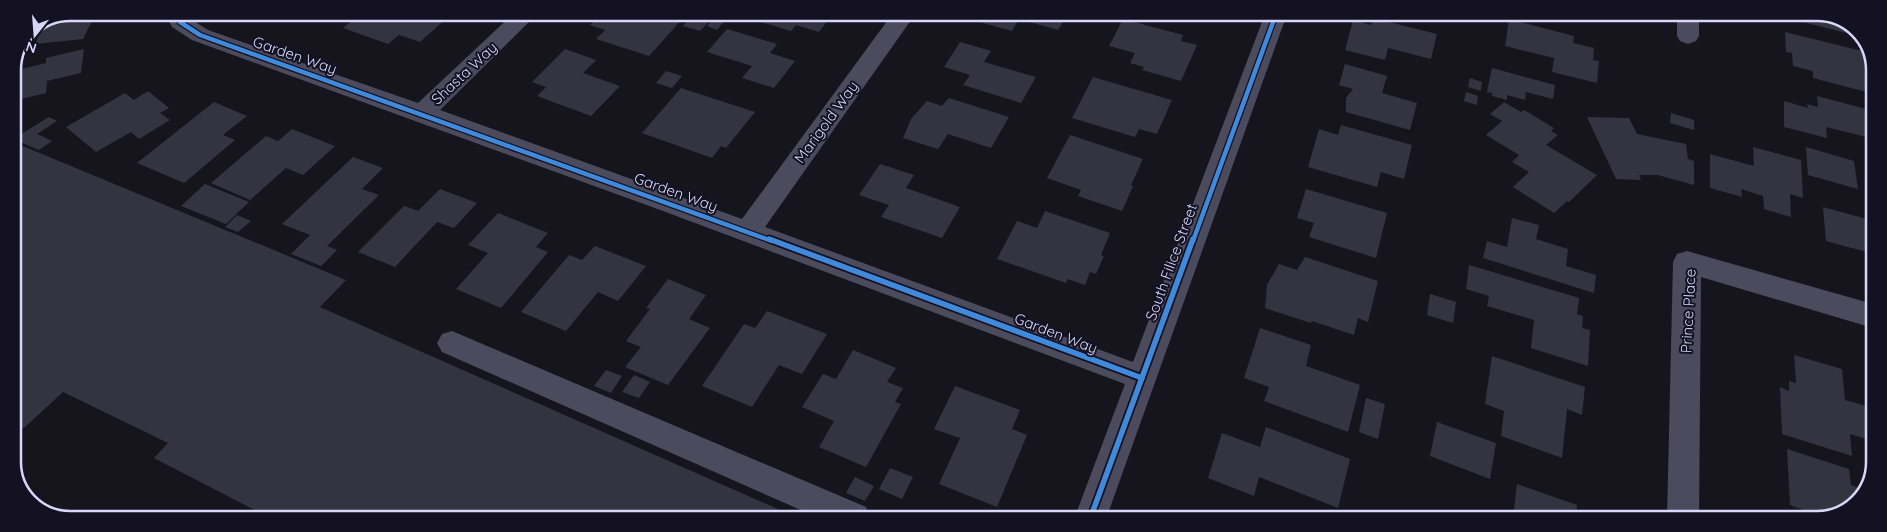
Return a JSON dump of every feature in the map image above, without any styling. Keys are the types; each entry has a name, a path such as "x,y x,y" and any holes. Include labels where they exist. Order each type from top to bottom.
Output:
{"street":[{"name":"Garden Way","path":"180,21 200,35 422,112 1142,378"},
{"name":"Shasta Way","path":"422,112 519,21"},
{"name":"Marigold Way","path":"748,231 899,21"},
{"name":"South Filice Street","path":"1093,511 1273,21"},
{"name":"Prince Place","path":"1683,511 1687,262 1866,314"},
{"path":"452,343 838,511"}],"building":[{"path":"70,21 92,21 83,39 35,44 41,31 51,25"},
{"path":"352,21 444,21 420,42 399,35 388,44 343,28"},
{"path":"594,21 680,21 649,56 596,39 605,30 590,25"},
{"path":"687,21 709,21 700,31 683,26"},
{"path":"711,21 724,21 717,30 707,26"},
{"path":"758,21 827,21 819,32 796,25 791,31"},
{"path":"976,21 1018,21 1012,31"},
{"path":"1026,21 1064,21 1058,30"},
{"path":"1122,21 1130,21 1183,35 1181,41 1197,45 1181,81 1142,70 1144,67 1130,63 1135,53 1109,46"},
{"path":"1353,21 1371,25 1372,21 1385,21 1437,34 1431,59 1388,48 1385,60 1345,50"},
{"path":"1509,21 1517,21 1574,36 1573,43 1594,48 1593,60 1599,61 1597,83 1552,72 1554,58 1505,46"},
{"path":"1799,21 1829,23 1844,29 1849,34"},
{"path":"727,29 777,44 770,53 795,61 774,88 742,78 752,66 707,52"},
{"path":"1785,32 1862,51 1866,67 1866,92 1813,78 1813,71 1793,66 1792,53 1786,52"},
{"path":"960,42 991,51 984,62 1036,77 1021,103 963,85 970,75 944,67"},
{"path":"84,49 81,73 47,81 46,93 21,99 21,69 46,63 46,58"},
{"path":"565,49 596,60 583,73 620,86 591,116 537,96 546,87 532,82"},
{"path":"1345,64 1387,76 1382,93 1417,103 1410,130 1346,112 1346,98 1353,89 1339,85"},
{"path":"1492,68 1555,85 1553,99 1526,92 1525,100 1507,95 1507,100 1492,96 1492,93 1487,92"},
{"path":"666,71 682,76 672,88 656,83"},
{"path":"1093,77 1172,100 1157,134 1139,129 1135,137 1072,118"},
{"path":"1470,78 1482,82 1481,91 1468,87"},
{"path":"681,88 755,112 726,148 721,146 712,158 642,133"},
{"path":"148,91 169,108 160,113 170,120 139,139 131,132 96,152 66,127 125,93 134,100"},
{"path":"1466,92 1478,96 1477,105 1464,101"},
{"path":"1817,96 1866,109 1866,137 1826,127 1827,138 1784,127 1784,101 1808,108 1807,104 1818,107"},
{"path":"949,98 1009,117 991,148 948,134 938,149 903,138 911,119 927,101 942,106"},
{"path":"214,102 247,116 223,135 235,140 184,183 137,163"},
{"path":"1504,102 1521,112 1524,110 1554,128 1551,131 1558,135 1546,145 1597,175 1569,202 1567,201 1554,213 1513,187 1529,172 1512,162 1519,155 1486,135 1502,121 1490,114"},
{"path":"1671,113 1694,120 1694,130 1670,123"},
{"path":"49,117 57,121 37,134 52,141 39,150 21,142 21,134"},
{"path":"1587,117 1629,118 1637,134 1686,144 1688,159 1694,161 1694,185 1658,175 1639,175 1641,180 1616,179"},
{"path":"1341,125 1412,145 1404,179 1381,172 1377,187 1308,167 1319,129 1338,135"},
{"path":"292,129 335,146 303,175 286,168 250,200 211,183 266,136 278,141"},
{"path":"1070,135 1143,159 1122,211 1078,196 1081,190 1047,178"},
{"path":"21,145 346,280 320,307 782,511 256,511 154,458 168,443 63,392 24,428 21,426"},
{"path":"1753,147 1801,160 1803,198 1790,194 1791,217 1764,209 1763,196 1741,189 1742,197 1710,188 1710,154 1754,166"},
{"path":"1806,147 1854,161 1858,189 1808,175"},
{"path":"353,157 383,168 362,189 379,195 327,246 337,250 321,266 291,254 310,235 282,224"},
{"path":"880,164 914,175 906,188 960,207 942,238 881,217 889,205 859,195"},
{"path":"205,184 249,202 226,224 181,206"},
{"path":"440,189 477,203 454,228 437,222 395,267 358,252 404,206 418,211"},
{"path":"1306,189 1387,213 1376,258 1309,237 1314,223 1297,218"},
{"path":"1823,207 1866,219 1866,252 1826,241"},
{"path":"1045,211 1110,233 1101,255 1104,256 1096,274 1090,272 1085,285 1068,279 1066,283 997,259 1017,221 1037,228"},
{"path":"498,213 548,233 536,247 548,252 501,308 456,289 488,253 468,245"},
{"path":"237,215 251,221 238,232 225,227"},
{"path":"1512,218 1539,225 1536,239 1568,249 1566,266 1596,275 1594,293 1483,258 1487,241 1507,247"},
{"path":"595,246 646,266 618,301 598,292 566,331 521,312 569,255 582,260"},
{"path":"1305,257 1378,281 1368,322 1358,318 1354,335 1265,308 1267,285 1279,264 1297,270"},
{"path":"1469,265 1579,298 1577,314 1583,316 1582,328 1590,330 1588,366 1531,348 1534,320 1487,306 1489,296 1466,289"},
{"path":"668,279 706,295 689,319 710,328 668,385 625,367 641,347 626,341 650,309 646,308"},
{"path":"1430,294 1456,302 1453,323 1427,315"},
{"path":"767,311 827,334 802,374 779,365 752,407 702,386 744,324 755,328"},
{"path":"1260,328 1311,345 1306,366 1360,385 1348,432 1264,401 1269,387 1244,378"},
{"path":"853,350 896,368 887,382 903,388 895,402 901,404 866,467 819,447 834,421 802,407 823,374 836,379"},
{"path":"1794,355 1842,369 1845,400 1866,406 1866,439 1850,434 1852,456 1782,434 1780,387 1789,391 1789,381 1796,383"},
{"path":"1492,356 1585,387 1582,415 1567,409 1562,458 1501,436 1504,411 1485,404"},
{"path":"606,370 622,376 611,393 594,386"},
{"path":"634,375 650,382 639,398 622,392"},
{"path":"955,386 1020,410 1012,429 1027,435 997,507 939,484 960,438 934,429"},
{"path":"1366,398 1385,404 1378,439 1359,432"},
{"path":"1437,422 1496,443 1490,479 1430,456"},
{"path":"1266,427 1350,459 1338,508 1259,477 1254,496 1208,478 1222,433 1260,447"},
{"path":"1787,449 1849,469 1851,485 1859,488 1847,501 1833,508 1806,511 1790,505"},
{"path":"890,468 913,477 902,499 879,489"},
{"path":"855,477 874,486 865,501 846,493"},
{"path":"1517,484 1577,505 1577,511 1514,511"}],"cycle path":[{"path":"180,21 200,35 672,204 1142,378"},
{"path":"1093,511 1273,21"}]}
